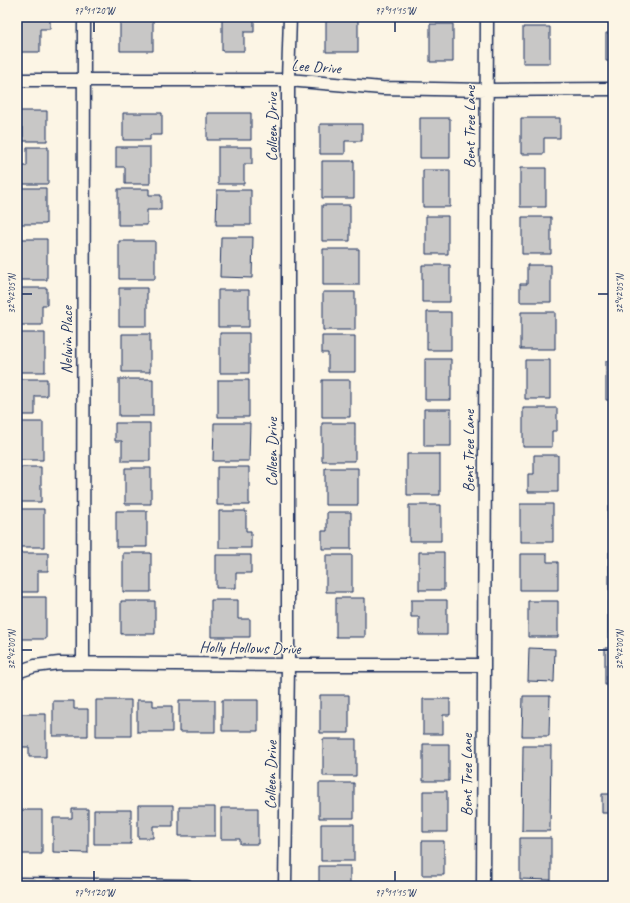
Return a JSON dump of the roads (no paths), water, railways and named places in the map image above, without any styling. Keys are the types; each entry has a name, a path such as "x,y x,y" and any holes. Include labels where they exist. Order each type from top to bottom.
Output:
{"street":[{"name":"Nelwin Place","path":"83,662 84,17"},
{"name":"Colleen Drive","path":"286,886 288,665 288,80 290,17"},
{"name":"Bent Tree Lane","path":"483,886 487,17"},
{"name":"Lee Drive","path":"17,80 288,80 382,88 486,90 613,89"},
{"name":"Holly Hollows Drive","path":"17,672 35,666 83,662 288,665 484,665"},
{"path":"17,884 187,886"}]}
